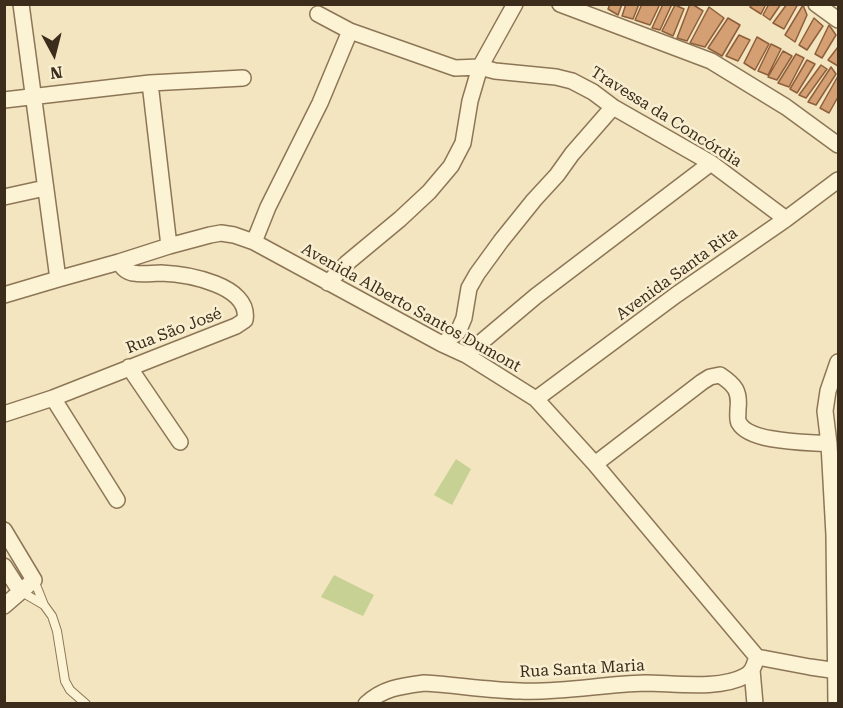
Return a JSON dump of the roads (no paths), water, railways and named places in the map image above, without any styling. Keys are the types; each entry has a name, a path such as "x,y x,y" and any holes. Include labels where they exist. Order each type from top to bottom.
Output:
{"street":[{"path":"21,4 58,279"},
{"path":"328,283 347,262 422,199 451,166 463,143 470,101 480,68 515,4"},
{"path":"560,4 711,61 836,138"},
{"path":"816,4 838,20"},
{"name":"Travessa da Concórdia","path":"318,14 350,31 455,69 480,68 573,81 613,107 711,163 786,219"},
{"path":"254,242 268,207 320,103 350,31"},
{"path":"4,100 150,83 243,78"},
{"path":"150,83 170,246"},
{"path":"442,344 458,332 464,318 469,288 477,274 514,225 613,107"},
{"path":"466,355 545,289 711,163"},
{"name":"Avenida Santa Rita","path":"536,399 676,295 838,180"},
{"path":"4,197 45,188"},
{"name":"Avenida Alberto Santos Dumont","path":"4,295 221,233 254,242 466,355 536,399 595,464 755,664"},
{"name":"Rua São José","path":"4,414 53,398 236,326 245,320 246,314 241,300 214,284 193,277 162,273 132,273 124,269 119,262"},
{"path":"837,366 826,401 832,422 829,444 836,535 837,704"},
{"path":"129,367 180,442"},
{"path":"595,464 702,382 720,375 732,383 739,396 737,416 739,423 747,431 761,438 829,444"},
{"path":"53,398 117,500"},
{"path":"4,530 34,580 4,606"},
{"path":"4,566 20,591"},
{"path":"755,704 755,664 838,671"},
{"name":"Rua Santa Maria","path":"366,704 382,692 424,683 520,691 549,691 623,684 714,684 745,676 755,664"}],"lane":[{"path":"34,580 57,631 65,681 70,690 86,704"},
{"path":"20,591 44,605"}]}
